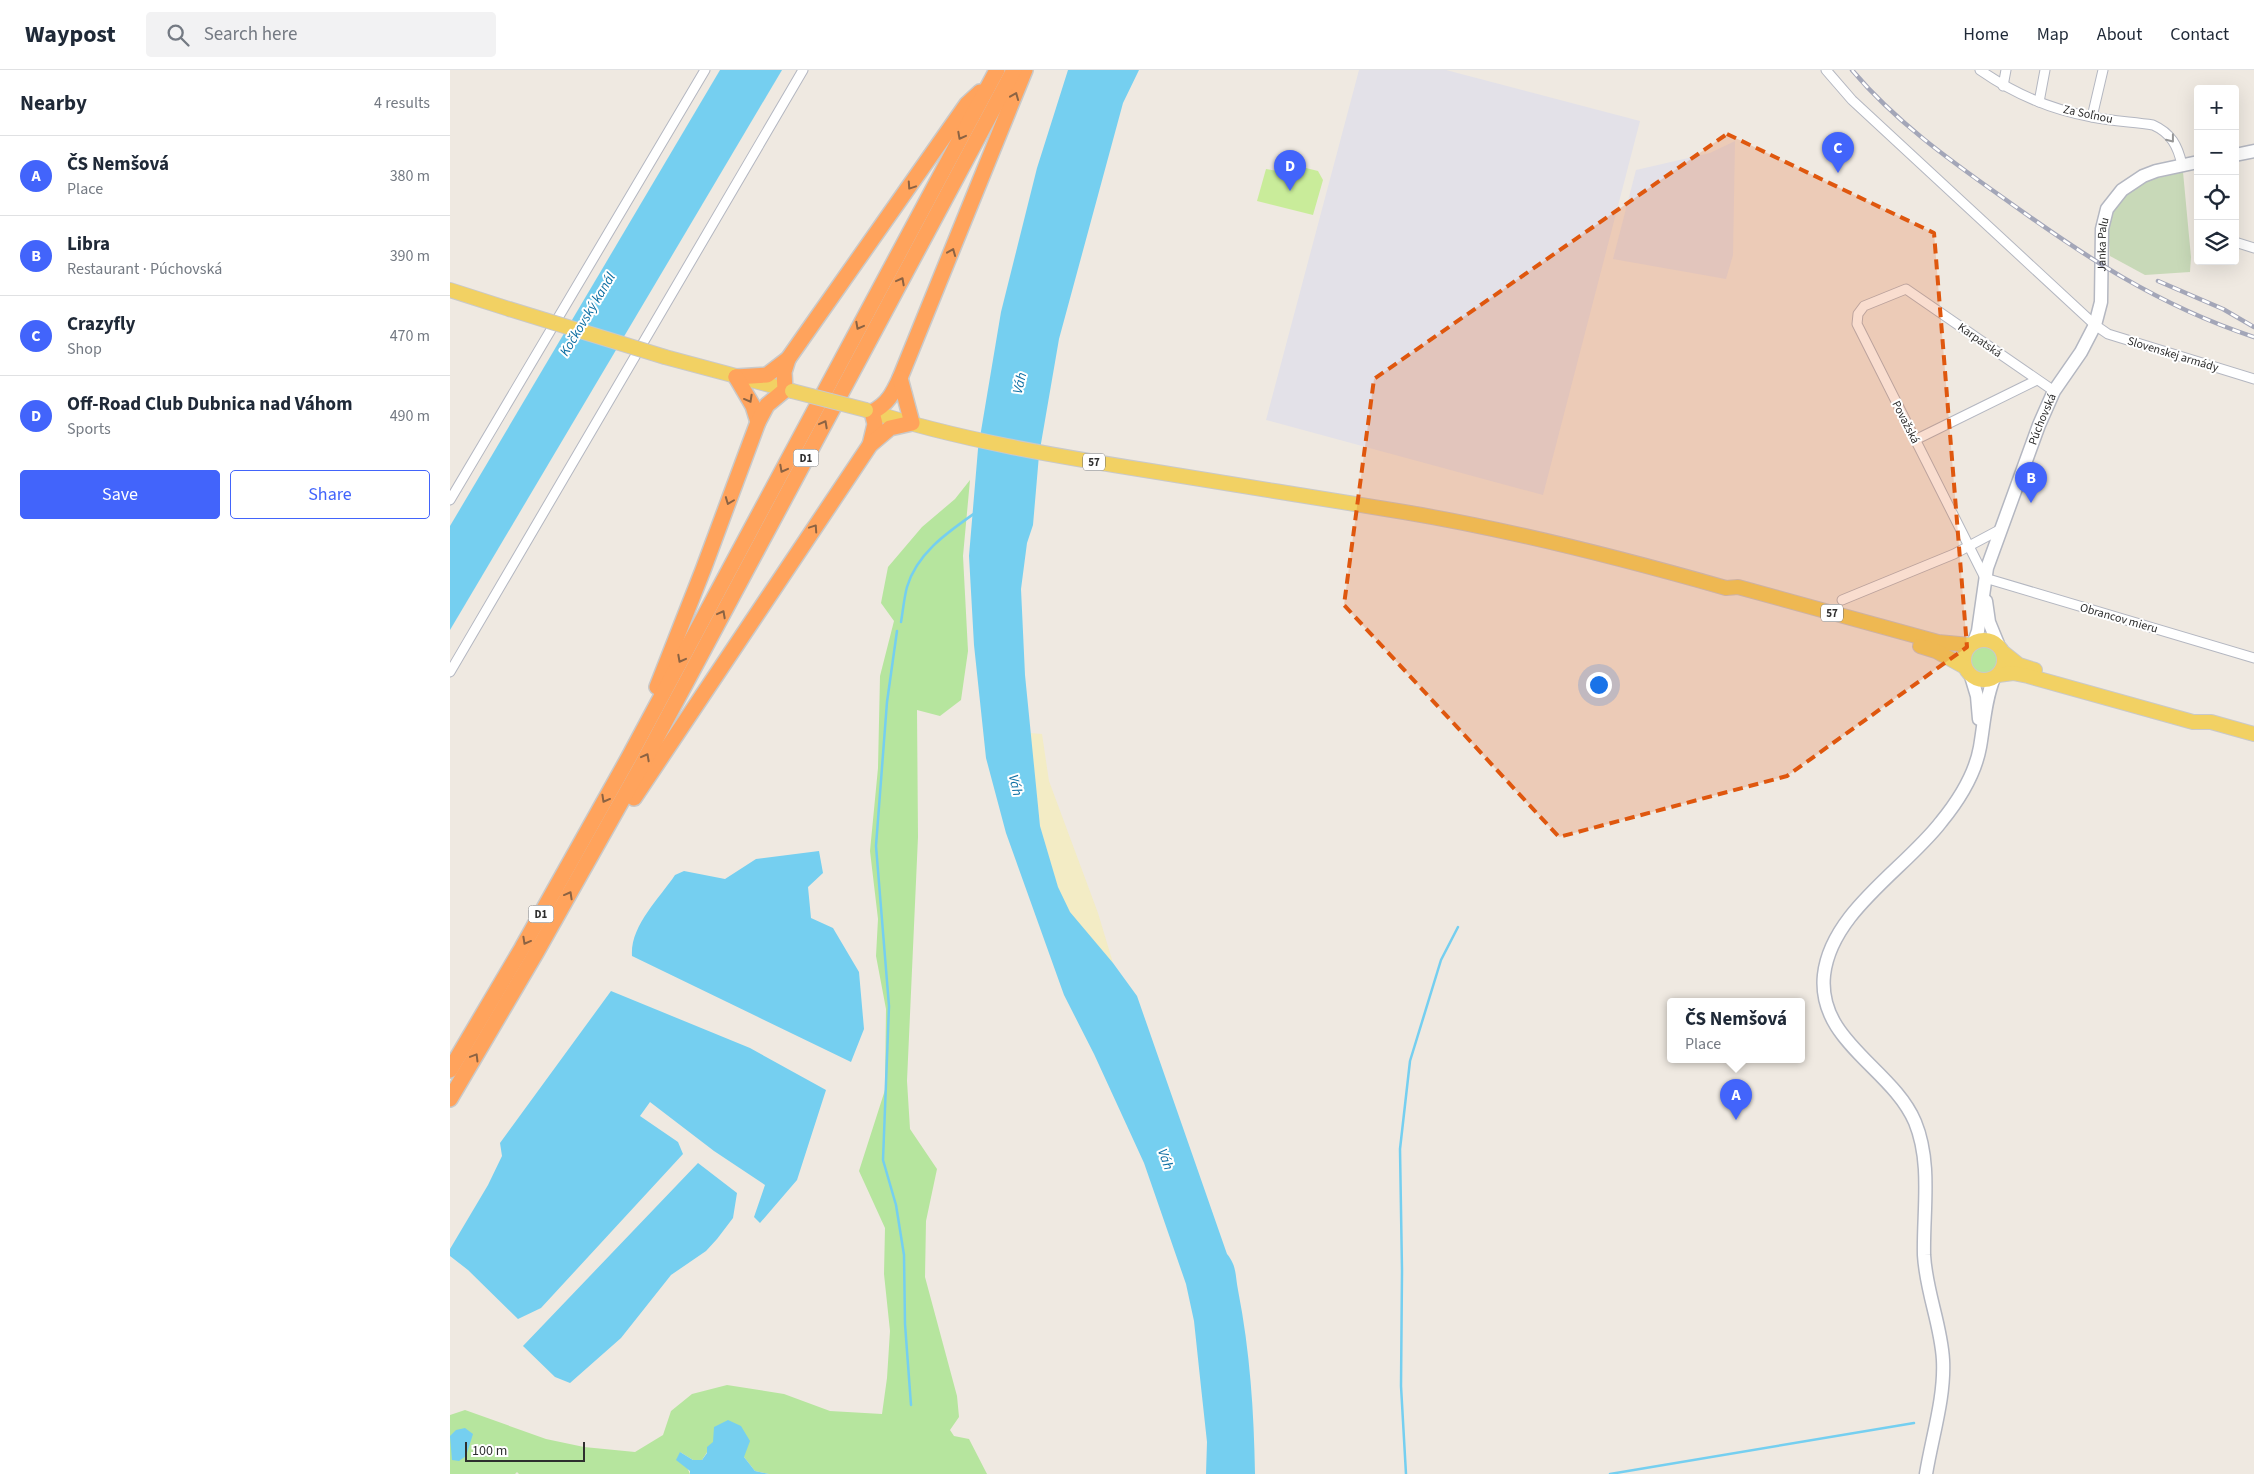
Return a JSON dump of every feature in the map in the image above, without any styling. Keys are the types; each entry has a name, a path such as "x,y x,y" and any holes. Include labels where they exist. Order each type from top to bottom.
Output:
{"highway":[{"name":"D1","path":"450,1099 597,846 1014,70"},
{"path":"870,445 875,424 869,411 883,406 890,398 900,378 1025,70"},
{"name":"D1","path":"450,1070 522,948 629,757 995,74"},
{"path":"758,422 753,406 736,377 767,375 788,359 967,104 995,74"},
{"path":"629,757 703,570 758,422 767,405 789,390 784,372 788,359"},
{"path":"597,846 615,829 870,445 890,428 916,424 900,378"}],"main road":[{"path":"2239,154 2254,151"},
{"name":"Janka Palu","path":"2095,325 2101,302 2102,229 2107,209 2122,190 2140,177 2152,172 2194,163"},
{"name":"57","path":"450,290 704,368 916,424 1080,460 1407,513 1467,525 1578,549 1726,588 1738,587 1938,642 1972,644 1983,639 2001,649 2019,664 2197,714 2211,722 2254,734"},
{"name":"Púchovská","path":"1972,644 1978,631 1984,583 2001,529 2039,425 2054,391 2081,352 2095,325"},
{"path":"1926,1474 1943,1371 1942,1348 1927,1286 1924,1256 1925,1174 1921,1145 1915,1123 1905,1103 1848,1042 1835,1024 1825,1000 1824,980 1830,952 1848,921 1929,836 1958,800 1977,759 1990,687 2004,665 2001,649 1989,622 1984,583"},
{"name":"57","path":"1726,588 1736,595 1936,651 1985,680 2013,673 2194,722 2211,722"},
{"path":"1972,644 1964,657 1977,696 1981,736"}],"street":[{"path":"450,500 704,70"},
{"path":"450,672 803,70"},
{"name":"Slovenskej armády","path":"1826,70 1852,100 2095,325 2108,334 2254,379"},
{"name":"Za Soľnou","path":"1980,70 2003,86 2039,102 2092,117 2154,125 2161,128 2173,140 2182,165"},
{"path":"2003,86 2006,70"},
{"path":"2039,102 2045,70"},
{"path":"2092,117 2103,70"},
{"path":"2239,243 2254,248"},
{"name":"Karpatská","path":"1906,288 2054,391"},
{"name":"Považská","path":"1906,288 1864,306 1858,314 1857,324 1970,546 1984,583"},
{"path":"1915,440 2037,380"},
{"path":"1842,600 1970,546 2001,529"},
{"name":"Obrancov mieru","path":"1984,583 2254,658"}],"highlighted area":[{"path":"1727,134 1934,233 1967,647 1787,776 1559,837 1344,605 1374,379"}],"shaded area":[{"path":"1359,70 1446,70 1640,121 1543,495 1266,420"},
{"path":"1735,141 1733,255 1726,279 1613,259 1636,170 1710,153"}],"green space":[{"path":"1286,163 1318,171 1323,180 1313,215 1257,201 1266,169 1278,171"},
{"path":"2183,172 2191,257 2190,272 2145,275 2110,256 2108,226 2110,215 2125,196 2149,180"},
{"path":"970,480 963,556 968,651 961,700 940,716 917,710 918,837 907,1081 910,1129 937,1169 926,1221 925,1277 957,1396 959,1417 950,1430 954,1436 969,1439 987,1474 769,1474 755,1471 744,1457 713,1443 702,1460 693,1460 680,1452 690,1474 519,1474 517,1472 515,1474 450,1474 450,1415 465,1410 546,1439 584,1447 635,1452 663,1435 671,1411 692,1394 727,1385 784,1394 830,1411 882,1414 887,1378 890,1331 884,1274 885,1228 859,1171 885,1090 886,1009 876,956 878,919 870,851 878,768 880,676 894,621 881,603 888,567 922,527 955,499"},
{"path":"1984,647 1993,651 1997,660 1993,669 1984,673 1975,669 1971,660 1975,651"}],"sand":[{"path":"1030,733 1042,734 1049,781 1098,913 1113,963 1069,912 1058,888 1040,826"}],"water":[{"name":"Kočkovský kanál","path":"720,70 782,70 450,630 450,526"},
{"name":"Váh","path":"1068,70 1139,70 1123,103 1059,339 1039,455 1033,525 1027,543 1021,589 1025,675 1040,826 1058,887 1070,912 1113,963 1137,996 1227,1254 1234,1267 1248,1359 1254,1428 1255,1474 1206,1474 1207,1442 1194,1321 1186,1284 1144,1163 1094,1054 1064,995 1006,833 986,758 974,645 969,556 978,449 1001,312 1037,168"},
{"path":"819,851 823,873 808,887 811,918 833,928 859,972 864,1029 851,1062 632,956 636,934 641,924 675,875 684,871 725,879 756,859"},
{"path":"611,991 750,1048 826,1090 797,1180 760,1223 754,1217 765,1185 714,1151 650,1102 640,1116 678,1142 683,1154 541,1308 518,1319 468,1270 450,1256 450,1249 488,1185 502,1156 500,1143"},
{"path":"698,1163 737,1193 733,1218 706,1251 671,1275 621,1338 570,1383 555,1377 523,1346"},
{"path":"728,1420 741,1426 750,1441 744,1457 755,1471 769,1474 690,1474 690,1471 676,1460 680,1452 693,1460 702,1460 707,1453 707,1447 713,1442 714,1427"},
{"path":"465,1428 473,1434 466,1456 459,1461 452,1460 450,1436 456,1430"}],"waterway":[{"path":"901,622 907,587 918,564 935,544 975,513"},
{"path":"897,631 887,702 876,846 889,1006 883,1160 896,1205 904,1255 905,1324 911,1405"},
{"path":"1406,1474 1401,1386 1400,1149 1410,1061 1441,960 1458,927"},
{"path":"1610,1474 1914,1423"}],"railway":[{"path":"1852,70 1886,106 1923,138 2032,219 2092,259 2185,310 2254,337"},
{"path":"2158,281 2223,309 2254,327"}],"place":[{"name":"Crazyfly","path":"1838,173"},
{"name":"Off-Road Club Dubnica nad Váhom","path":"1290,191"},
{"name":"Libra","path":"2031,503"},
{"name":"ČS Nemšová","path":"1736,1120"}]}
